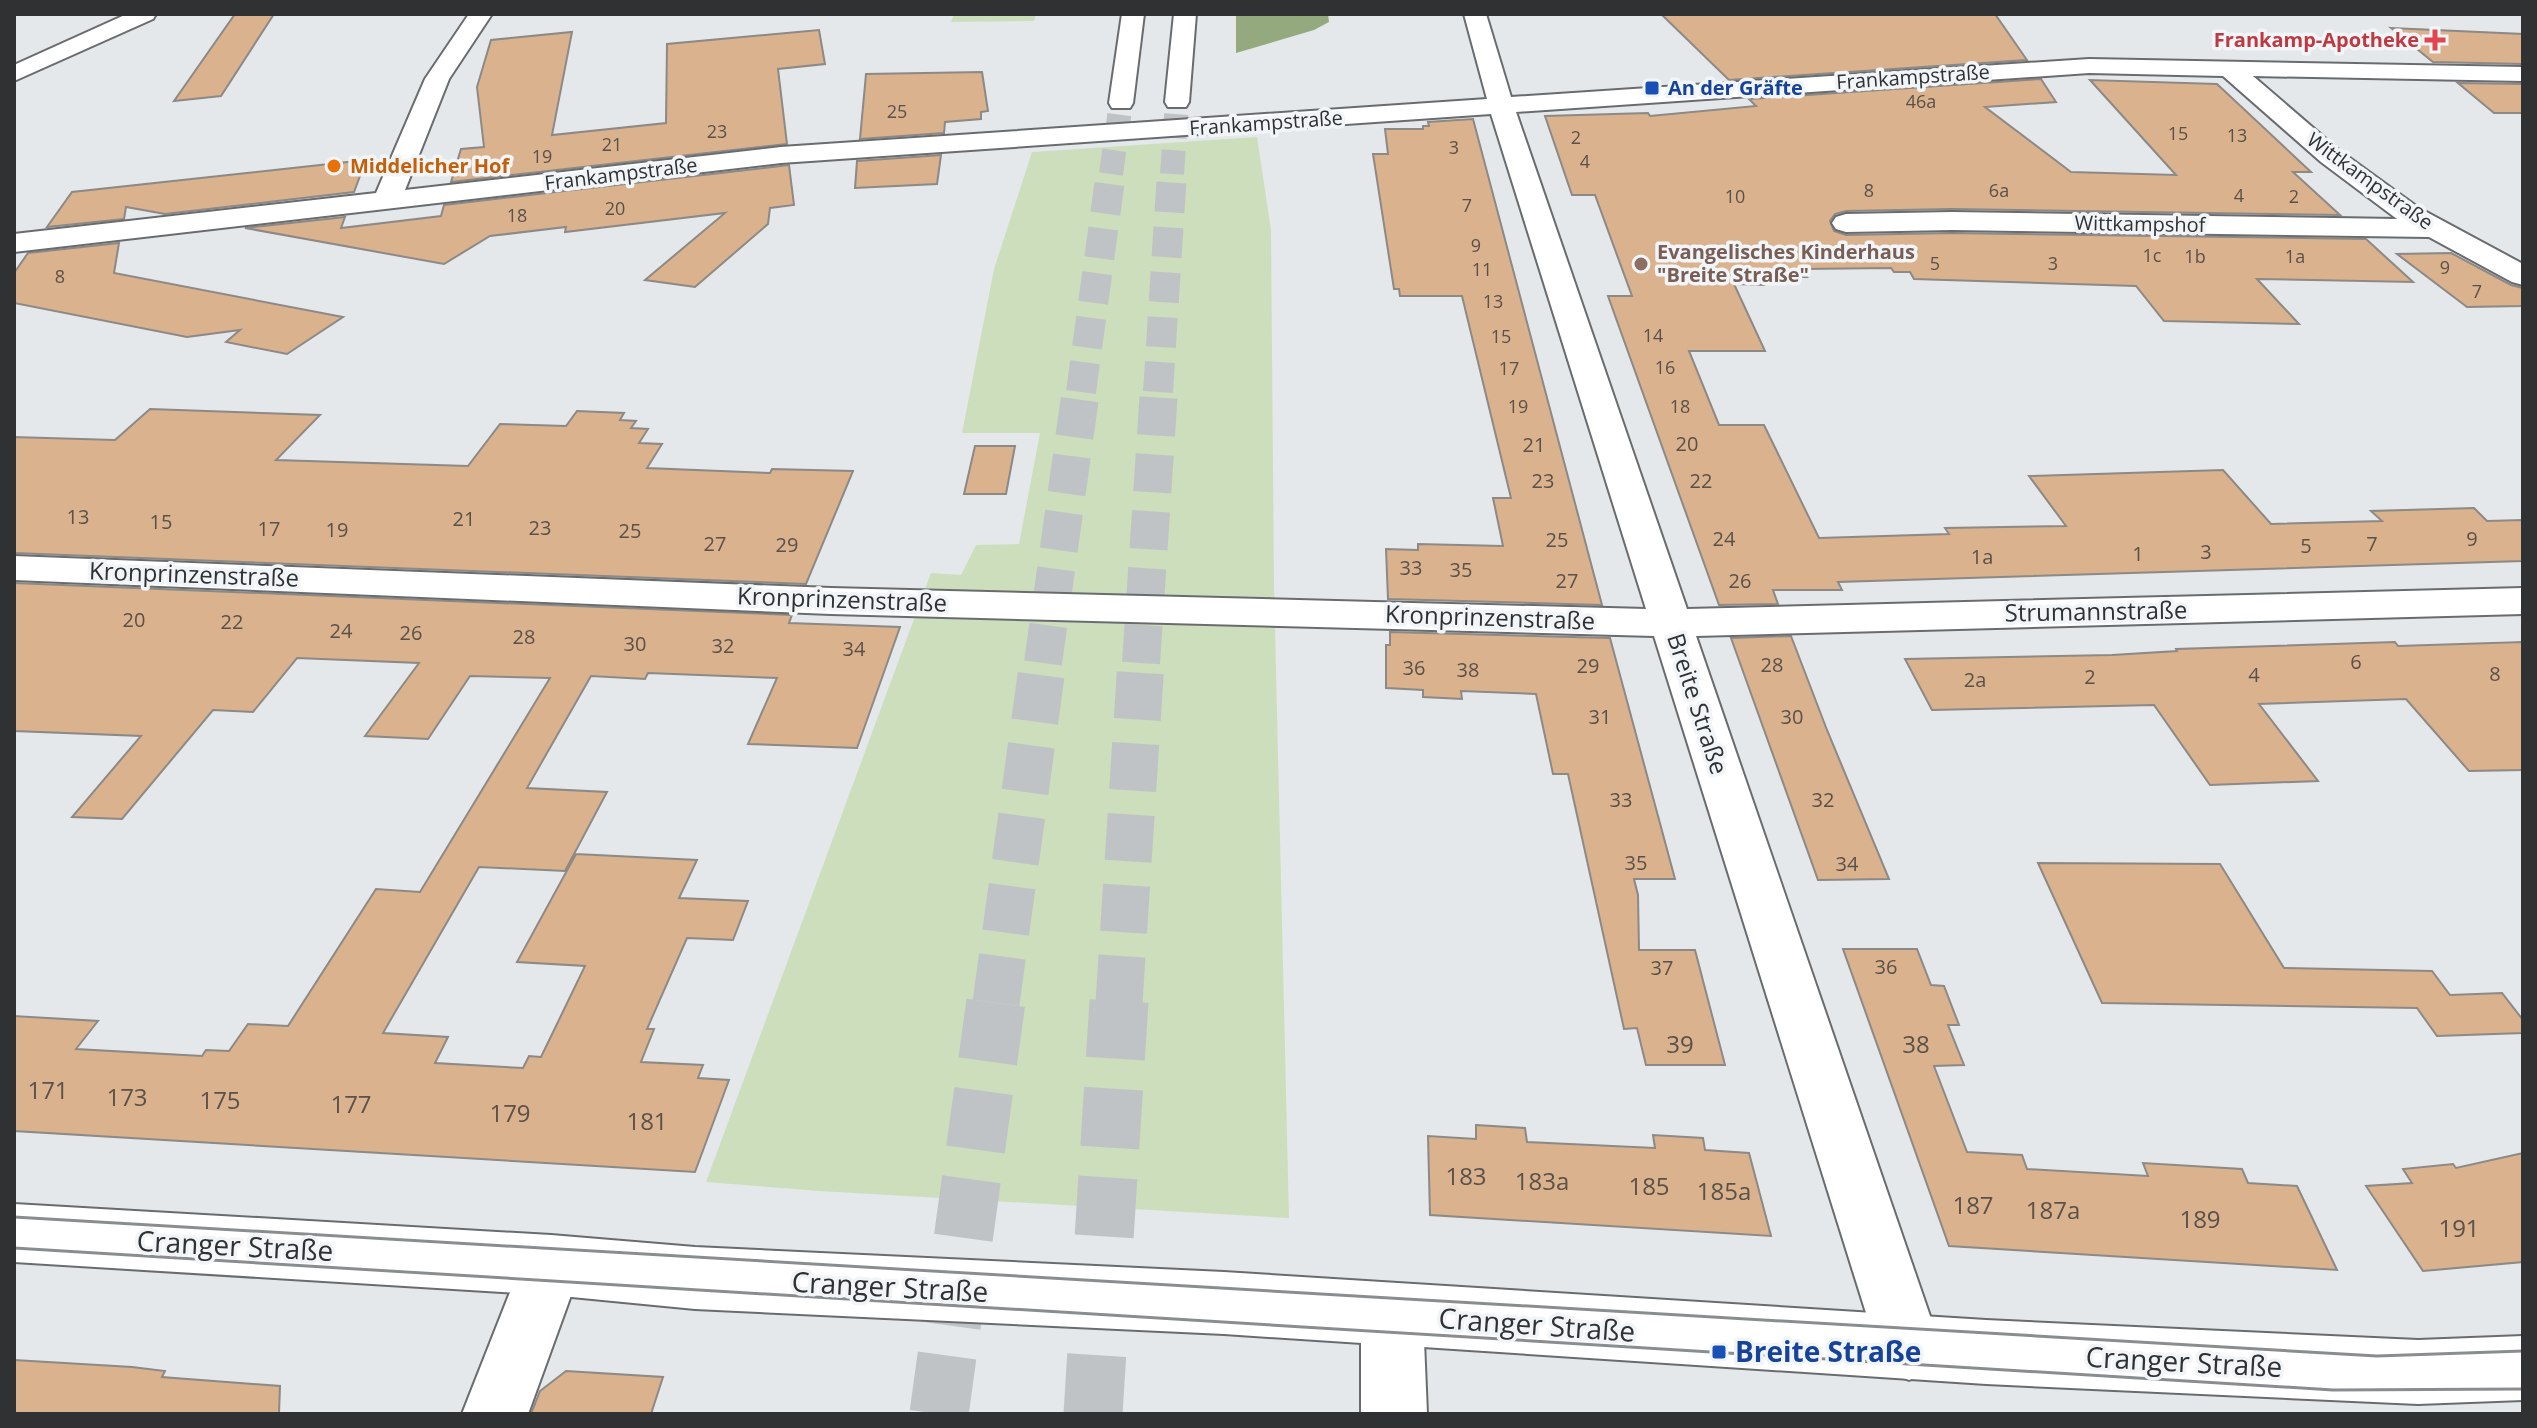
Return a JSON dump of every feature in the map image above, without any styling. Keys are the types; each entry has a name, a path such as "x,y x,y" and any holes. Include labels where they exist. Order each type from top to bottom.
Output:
{"main road":[{"path":"14,74 145,14"},
{"path":"387,201 422,111 445,65 481,14"},
{"path":"1121,103 1133,14"},
{"path":"1177,102 1185,14"},
{"path":"1475,14 1501,106"},
{"name":"Frankampstraße","path":"14,243 781,155 2089,66 2523,74"},
{"name":"Wittkampstraße","path":"2230,69 2330,156 2433,228 2523,276"},
{"name":"Breite Straße","path":"1501,106 1909,1348"},
{"name":"Wittkampshof","path":"1846,223 1952,221 2433,228"},
{"name":"Kronprinzenstraße","path":"14,568 831,601 1670,623"},
{"name":"Strumannstraße","path":"1670,623 2523,601"},
{"name":"Cranger Straße","path":"14,1233 551,1265 695,1278 1224,1303 1909,1348 2418,1372 2523,1368"},
{"path":"495,1414 551,1265"},
{"path":"1392,1316 1394,1414"}],"green space":[{"path":"954,14 1036,14 1034,21 951,22"},
{"path":"1236,14 1328,14 1329,22 1314,30 1236,53"},
{"path":"1257,137 1271,230 1274,585 1289,1218 706,1182 931,573 961,575 976,545 1019,544 1040,433 962,433 994,269 1032,152"}],"building":[{"path":"235,14 274,14 221,96 174,101"},
{"path":"1661,14 1995,14 2027,60 1729,80"},
{"path":"2391,28 2523,34 2523,64 2433,62"},
{"path":"819,30 825,64 778,69 787,144 451,182 461,149 484,147 477,87 491,40 572,32 552,135 666,123 667,44"},
{"path":"982,72 988,111 981,112 981,119 945,122 944,133 860,139 866,74"},
{"path":"2041,79 2056,102 1985,107 2071,172 2176,175 2090,80 2217,84 2311,172 2293,172 2340,215 1952,209 1846,211 1835,214 1830,221 1834,231 1846,235 1952,233 2366,239 2413,282 2257,279 2299,324 2164,321 2136,286 1914,279 1910,272 1894,272 1891,268 1802,269 1807,277 1760,277 1764,285 1734,284 1765,351 1689,351 1719,425 1764,425 1819,538 1949,534 1945,528 2066,526 2029,476 2223,470 2271,524 2382,521 2371,511 2474,508 2487,521 2523,520 2523,561 1838,582 1842,590 1773,590 1778,604 1719,605 1608,296 1632,296 1595,195 1572,195 1545,116 1648,113 1650,116 1756,106 1749,99"},
{"path":"2458,83 2523,84 2523,113 2494,113"},
{"path":"1473,119 1602,605 1388,599 1386,549 1418,550 1418,544 1503,546 1493,498 1511,498 1462,296 1400,296 1399,289 1394,289 1373,154 1388,154 1385,129 1423,129 1423,126 1429,126 1428,122"},
{"path":"941,155 937,184 855,188 857,161"},
{"path":"366,160 354,192 165,214 126,207 124,219 47,227 72,192"},
{"path":"789,165 794,205 770,208 768,224 695,287 645,280 725,213 565,232 566,227 490,236 444,264 245,228 345,217 341,228 441,216 444,205"},
{"path":"119,243 114,273 343,317 287,354 226,342 240,330 187,337 14,303 14,273 28,253"},
{"path":"2451,253 2511,285 2523,288 2523,306 2467,307 2397,254"},
{"path":"150,409 320,415 276,460 468,466 500,424 566,426 577,411 624,413 620,420 636,421 631,428 648,429 639,443 662,444 647,468 770,473 772,469 853,471 806,584 14,553 14,437 115,440"},
{"path":"975,446 1015,446 1006,494 964,494"},
{"path":"14,583 792,615 789,623 900,627 857,748 748,744 777,678 648,673 645,679 591,676 527,788 607,792 565,871 479,867 383,1033 448,1037 435,1063 523,1068 529,1056 541,1057 585,966 517,962 576,854 697,860 679,898 748,901 733,940 687,938 647,1029 654,1029 641,1062 703,1065 698,1078 729,1080 695,1172 14,1131 14,1016 98,1021 76,1049 202,1056 206,1050 229,1051 248,1024 288,1026 376,889 420,892 550,678 470,676 428,739 365,736 419,663 297,658 253,712 213,710 122,819 72,817 141,736 14,731"},
{"path":"1390,632 1610,638 1675,879 1634,879 1638,895 1639,950 1695,950 1725,1065 1646,1065 1637,1028 1624,1029 1568,774 1553,774 1536,694 1461,691 1462,699 1423,697 1423,690 1386,688 1386,645 1390,645"},
{"path":"1791,636 1889,879 1818,880 1731,638"},
{"path":"2395,642 2398,646 2523,642 2523,770 2469,771 2406,699 2259,704 2318,781 2210,785 2154,705 1932,710 1905,659 2112,655 2176,649"},
{"path":"2038,863 2220,864 2284,968 2432,971 2450,995 2502,993 2523,1020 2523,1033 2437,1036 2417,1008 2102,1003"},
{"path":"1843,949 1917,949 1931,985 1944,986 1959,1025 1948,1025 1964,1065 1934,1066 1967,1152 2022,1155 2027,1169 2148,1176 2143,1163 2242,1169 2248,1183 2297,1186 2337,1270 1949,1246"},
{"path":"1476,1125 1525,1128 1527,1142 1655,1148 1653,1135 1703,1138 1705,1150 1749,1153 1771,1236 1430,1215 1428,1136 1476,1139"},
{"path":"2523,1153 2523,1262 2423,1271 2366,1186 2412,1183 2403,1169 2453,1164 2456,1168"},
{"path":"14,1360 132,1367 165,1371 162,1377 280,1386 279,1414 14,1414"},
{"path":"566,1371 663,1377 651,1414 531,1414 540,1391"}],"tunnel":[{"path":"1172,174 1177,102"},
{"path":"1111,174 1121,103"},
{"path":"1081,392 1111,172"},
{"path":"1158,392 1172,172"},
{"path":"1043,663 1081,390"},
{"path":"1141,663 1159,390"},
{"path":"996,1003 1043,661"},
{"path":"1119,1003 1141,661"},
{"path":"939,1414 996,1001"},
{"path":"1093,1414 1119,1001"}],"tram line":[{"path":"14,1217 2377,1356 2523,1351"},
{"path":"14,1248 2333,1390 2523,1389"}],"place":[{"name":"Frankamp-Apotheke","path":"2435,40"},
{"name":"An der Gräfte","path":"1652,88"},
{"name":"Middelicher Hof","path":"334,166"},
{"name":"Evangelisches Kinderhaus \"Breite Straße\"","path":"1641,264"},
{"name":"Breite Straße","path":"1719,1352"}]}
